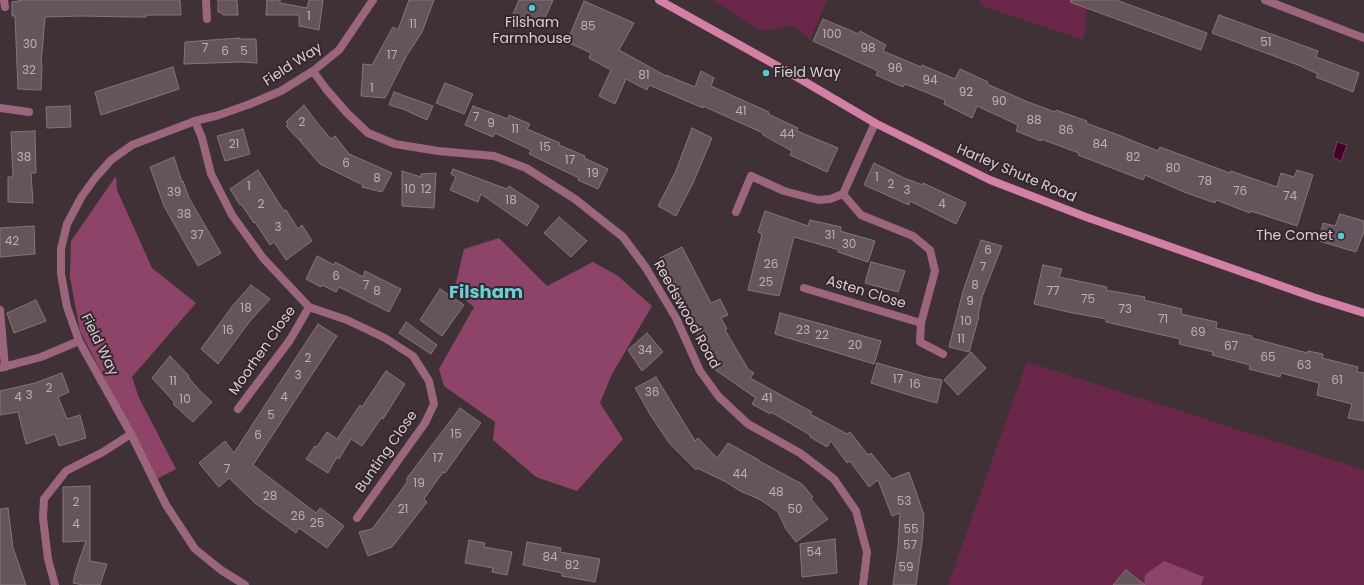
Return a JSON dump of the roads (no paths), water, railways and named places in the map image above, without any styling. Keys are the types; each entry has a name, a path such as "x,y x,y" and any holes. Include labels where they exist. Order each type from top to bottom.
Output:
{"main road":[{"name":"Harley Shute Road","path":"659,0 790,73 875,123 990,180 1093,220 1364,313"}],"street":[{"path":"206,0 207,19"},
{"name":"Field Way","path":"245,585 222,570 195,549 166,505 131,434 79,341 67,307 61,274 61,249 67,224 82,196 111,160 132,145 195,121 219,115 250,104 281,91 313,71 339,50 373,0"},
{"path":"1265,0 1364,38"},
{"name":"Reedswood Road","path":"313,71 326,89 347,113 368,133 395,144 438,151 494,156 526,168 575,199 623,237 646,268 676,318 700,371 719,397 748,424 800,453 834,479 856,511 858,518 867,552 863,585"},
{"path":"0,108 29,112"},
{"name":"Bunting Close","path":"195,121 202,138 211,174 232,215 263,258 310,307 347,320 385,338 413,356 429,381 434,404 425,423 357,518"},
{"path":"736,212 751,176 784,191 818,200 830,199 843,194 875,123"},
{"name":"Asten Close","path":"843,194 861,216 913,236 930,250 935,270 921,323 920,342 943,354"},
{"name":"Asten Close","path":"804,288 921,323"},
{"name":"Moorhen Close","path":"238,409 290,340 310,307"},
{"path":"0,310 3,367 41,357 79,341"},
{"path":"56,585 48,559 43,518 44,499 55,483 66,471 103,452 131,434"}],"place":[{"name":"Filsham Farmhouse","path":"532,8"},
{"name":"Field Way","path":"766,73"},
{"name":"The Comet","path":"1341,236"}],"district":[{"name":"Filsham","path":"486,293"}]}
